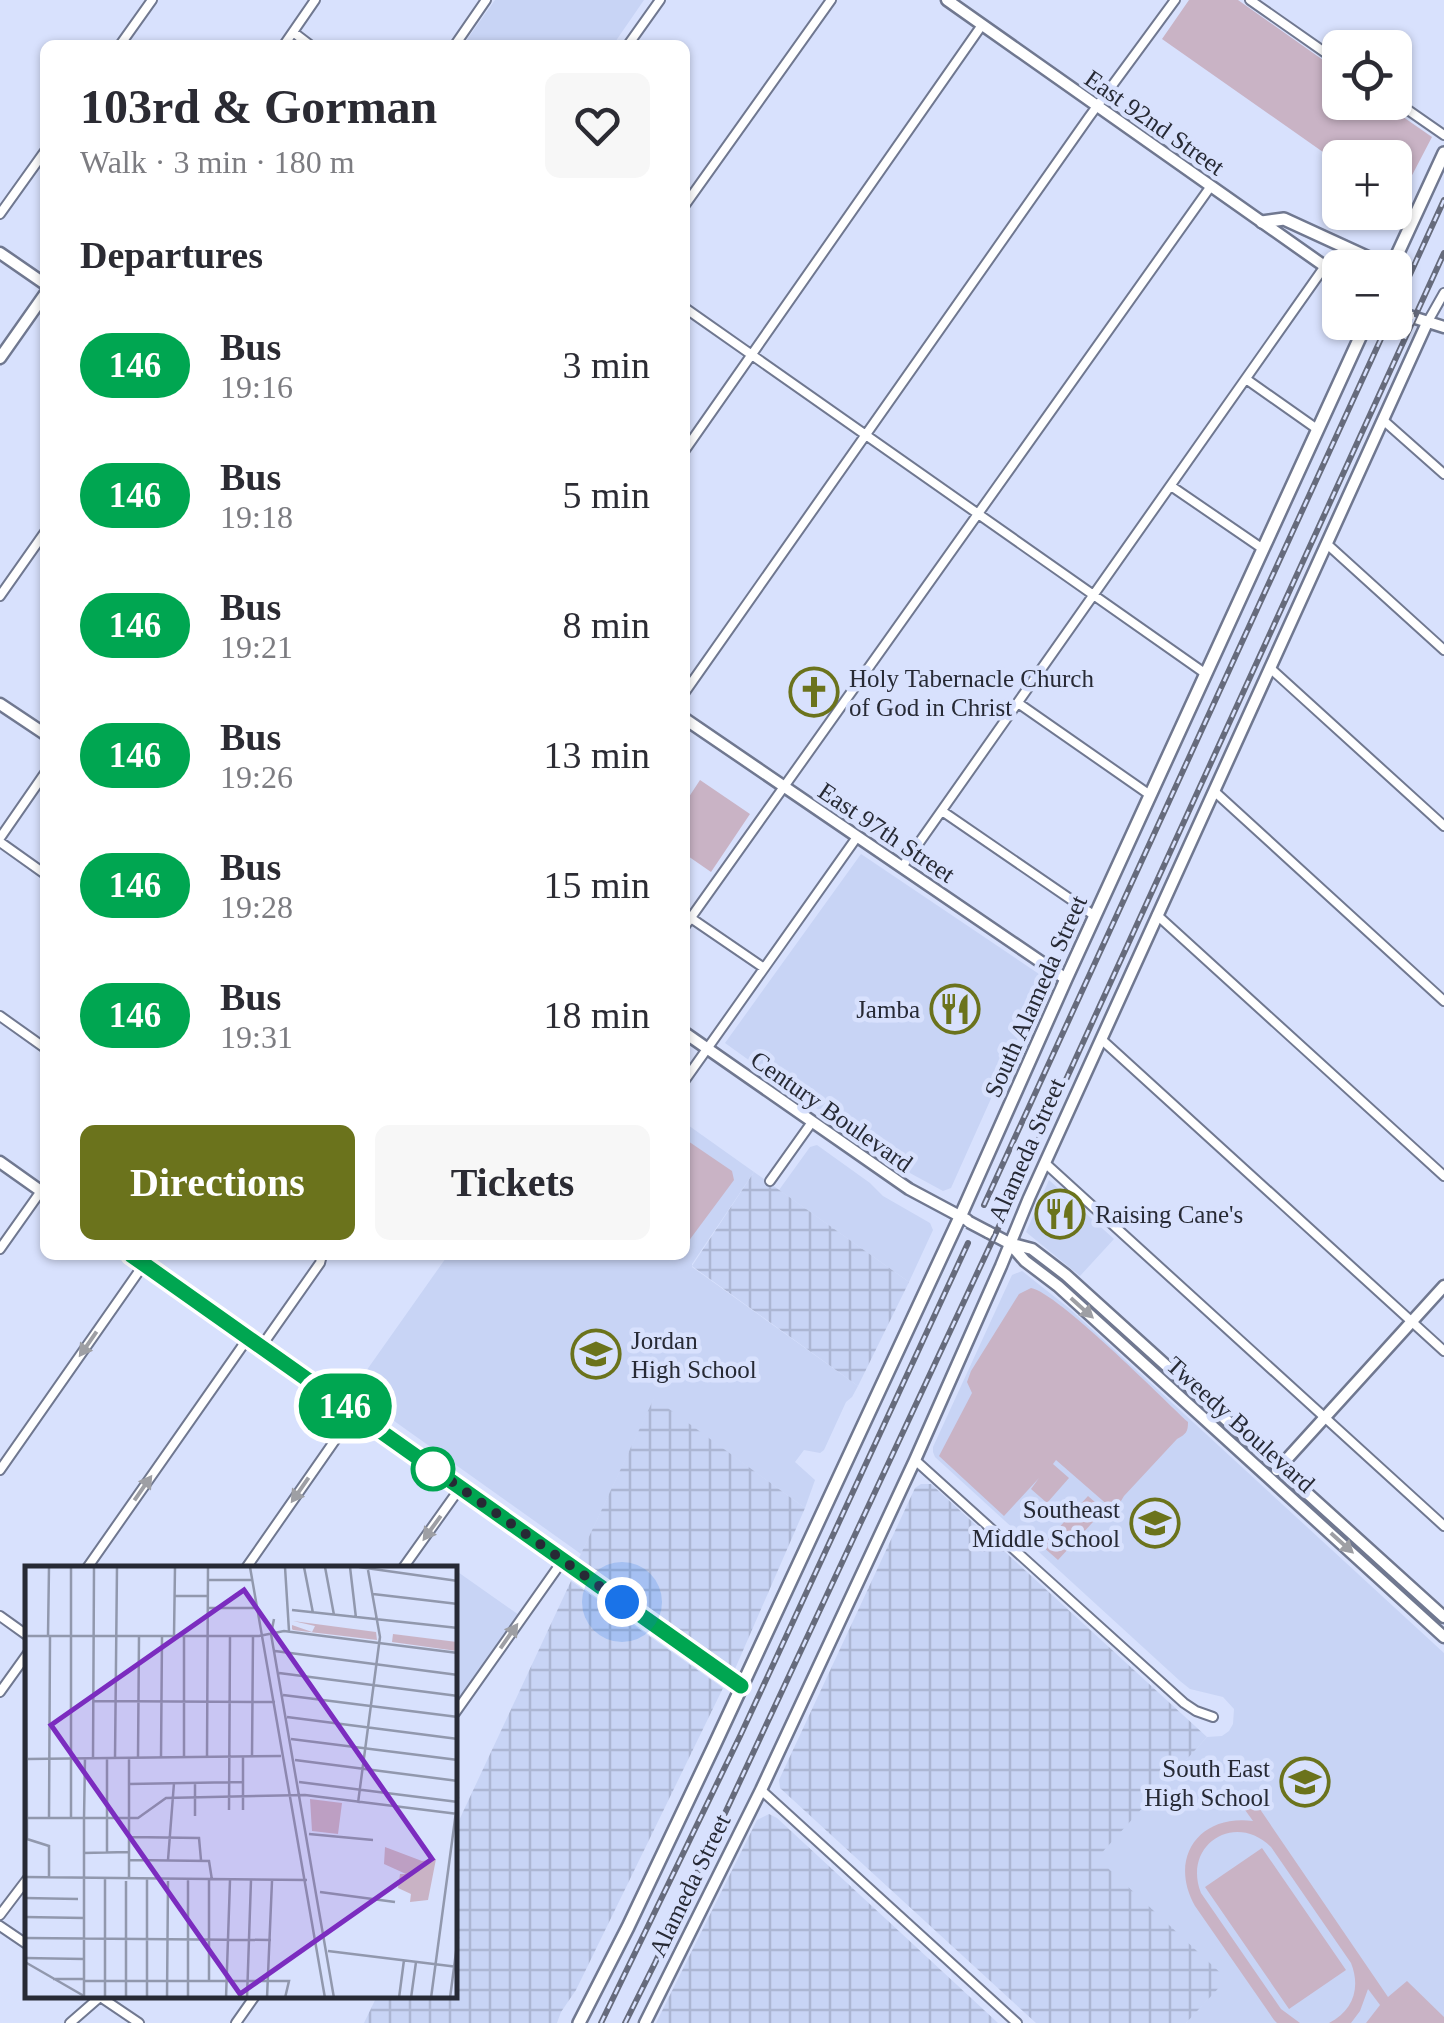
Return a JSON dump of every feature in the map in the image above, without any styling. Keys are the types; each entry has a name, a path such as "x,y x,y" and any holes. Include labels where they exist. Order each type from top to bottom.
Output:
{"main road":[{"path":"1399,250 1444,153"},
{"path":"1262,222 1284,219 1352,250"},
{"name":"South Alameda Street","path":"741,1686 965,1219 1066,979 1359,340"},
{"name":"Alameda Street","path":"579,2023 741,1686"}],"street":[{"path":"124,40 152,0"},
{"path":"287,40 315,0"},
{"path":"458,40 486,0"},
{"path":"632,40 660,0"},
{"path":"690,198 831,0"},
{"name":"East 92nd Street","path":"947,0 1322,264"},
{"path":"690,685 1174,0"},
{"path":"1250,0 1322,50"},
{"path":"690,443 982,25"},
{"path":"293,32 303,40"},
{"path":"1412,113 1444,135"},
{"path":"0,214 40,158"},
{"path":"690,915 1211,186"},
{"path":"0,253 40,281"},
{"path":"902,868 1322,270"},
{"name":"Alameda Street","path":"646,2023 916,1460 1044,1163 1444,293"},
{"path":"0,358 40,301"},
{"path":"690,312 1206,674"},
{"path":"1412,317 1444,327"},
{"path":"1246,379 1317,428"},
{"path":"1383,420 1444,474"},
{"path":"1171,486 1262,549"},
{"path":"0,596 40,539"},
{"path":"1327,544 1444,650"},
{"path":"1270,668 1444,826"},
{"path":"1018,703 1150,794"},
{"path":"0,704 40,731"},
{"name":"East 97th Street","path":"690,722 1066,979"},
{"path":"40,780 0,840 40,870"},
{"path":"1214,791 1444,1000"},
{"path":"942,811 1095,916"},
{"path":"690,1073 857,837"},
{"path":"1157,915 1444,1176"},
{"path":"690,921 764,968"},
{"path":"0,1016 40,1044"},
{"name":"Century Boulevard","path":"690,1036 909,1189 965,1219"},
{"path":"1101,1040 1444,1351"},
{"path":"770,1180 812,1122"},
{"path":"0,1162 40,1191"},
{"path":"1044,1163 1444,1526"},
{"path":"0,1249 40,1197"},
{"name":"Tweedy Boulevard","path":"965,1219 1010,1243 1032,1249 1066,1275 1444,1617"},
{"name":"Tweedy Boulevard","path":"1010,1243 1025,1261 1058,1286 1444,1637"},
{"path":"138,1260 741,1686"},
{"path":"261,1347 321,1260"},
{"path":"0,1470 144,1264"},
{"path":"1270,1478 1444,1286"},
{"path":"88,1566 248,1338"},
{"path":"247,1566 354,1412"},
{"path":"916,1460 1184,1703 1212,1717"},
{"path":"405,1566 460,1488"},
{"path":"458,1709 563,1560"},
{"path":"0,1616 25,1634"},
{"path":"0,1692 25,1657"},
{"path":"761,1790 1017,2023"},
{"path":"0,1915 25,1882"},
{"path":"0,1926 25,1943"},
{"path":"70,2023 98,1998"},
{"path":"103,1998 140,2023"},
{"path":"236,2023 254,1998"}],"shaded area":[{"path":"495,0 644,0 616,40 467,40"},
{"path":"1189,0 1238,0 1322,59 1322,120 1408,120 1432,137 1412,175 1412,140 1322,140 1322,151 1162,39"},
{"path":"700,780 750,814 711,872 690,857 690,795"},
{"path":"861,854 1044,980 951,1188 943,1191 897,1166 725,1043"},
{"name":"Jordan High School","path":"690,1127 754,1172 692,1267 858,1386 846,1402 824,1450 804,1450 795,1462 815,1480 805,1508 654,1399 581,1554 352,1391 444,1260 690,1260"},
{"path":"690,1142 732,1171 734,1180 690,1239"},
{"path":"817,1145 883,1196 930,1223 933,1230 909,1282 779,1190 810,1147"},
{"path":"754,1172 909,1282 858,1386 692,1266"},
{"name":"Raising Cane's","path":"1049,1180 1114,1239 1080,1276 1026,1232"},
{"path":"1022,1271 1070,1309 1444,1653 1444,2023 1186,2023 1226,1979 1096,1858 1207,1737 1229,1731 1234,1709 1223,1697 1190,1689 1180,1681 933,1452 1012,1275"},
{"path":"1031,1288 1085,1326 1188,1422 1186,1432 1118,1506 1110,1507 1056,1460 1053,1464 1069,1478 1047,1503 1031,1489 1039,1478 1004,1516 939,1456 972,1393 967,1382 971,1371 1019,1294"},
{"path":"654,1398 805,1508 735,1669 579,1558"},
{"path":"931,1484 1207,1737 1097,1858 1227,1979 1186,2023 1036,2023 780,1788 779,1780 915,1488"},
{"path":"1088,1496 1104,1510 1058,1560 1042,1546"},
{"path":"458,1572 519,1615 458,1702"},
{"path":"571,1581 723,1688 557,2023 364,2023 376,1998 458,1998 458,1823"},
{"path":"1251,1796 1388,1997 1407,1981 1444,2017 1444,2023 1366,2023 1380,2005 1368,1989 1351,2023 1329,2023 1344,2012 1353,1998 1351,1963 1271,1847 1242,1832 1228,1833 1215,1838 1199,1860 1201,1893 1281,2009 1300,2023 1274,2020 1195,1906 1185,1871 1187,1856 1204,1832 1234,1821 1253,1821 1240,1803"},
{"path":"769,1814 998,2023 656,2023 757,1820"},
{"path":"1262,1848 1346,1970 1289,2009 1205,1887"}],"railway":[{"path":"1412,270 1444,200"},
{"path":"625,2023 995,1235 1444,253"},
{"path":"984,1205 1380,340"},
{"path":"601,2023 741,1734 968,1243"}],"bus line":[{"name":"146","path":"138,1260 741,1686"}],"place":[{"name":"Holy Tabernacle Church of God in Christ","path":"814,692"},
{"name":"Jamba","path":"955,1009"},
{"name":"Raising Cane's","path":"1060,1214"},
{"name":"Jordan High School","path":"596,1354"},
{"name":"Southeast Middle School","path":"1155,1523"},
{"name":"South East High School","path":"1305,1782"}],"route":[{"path":"433,1469 428,1465 622,1602"}]}
